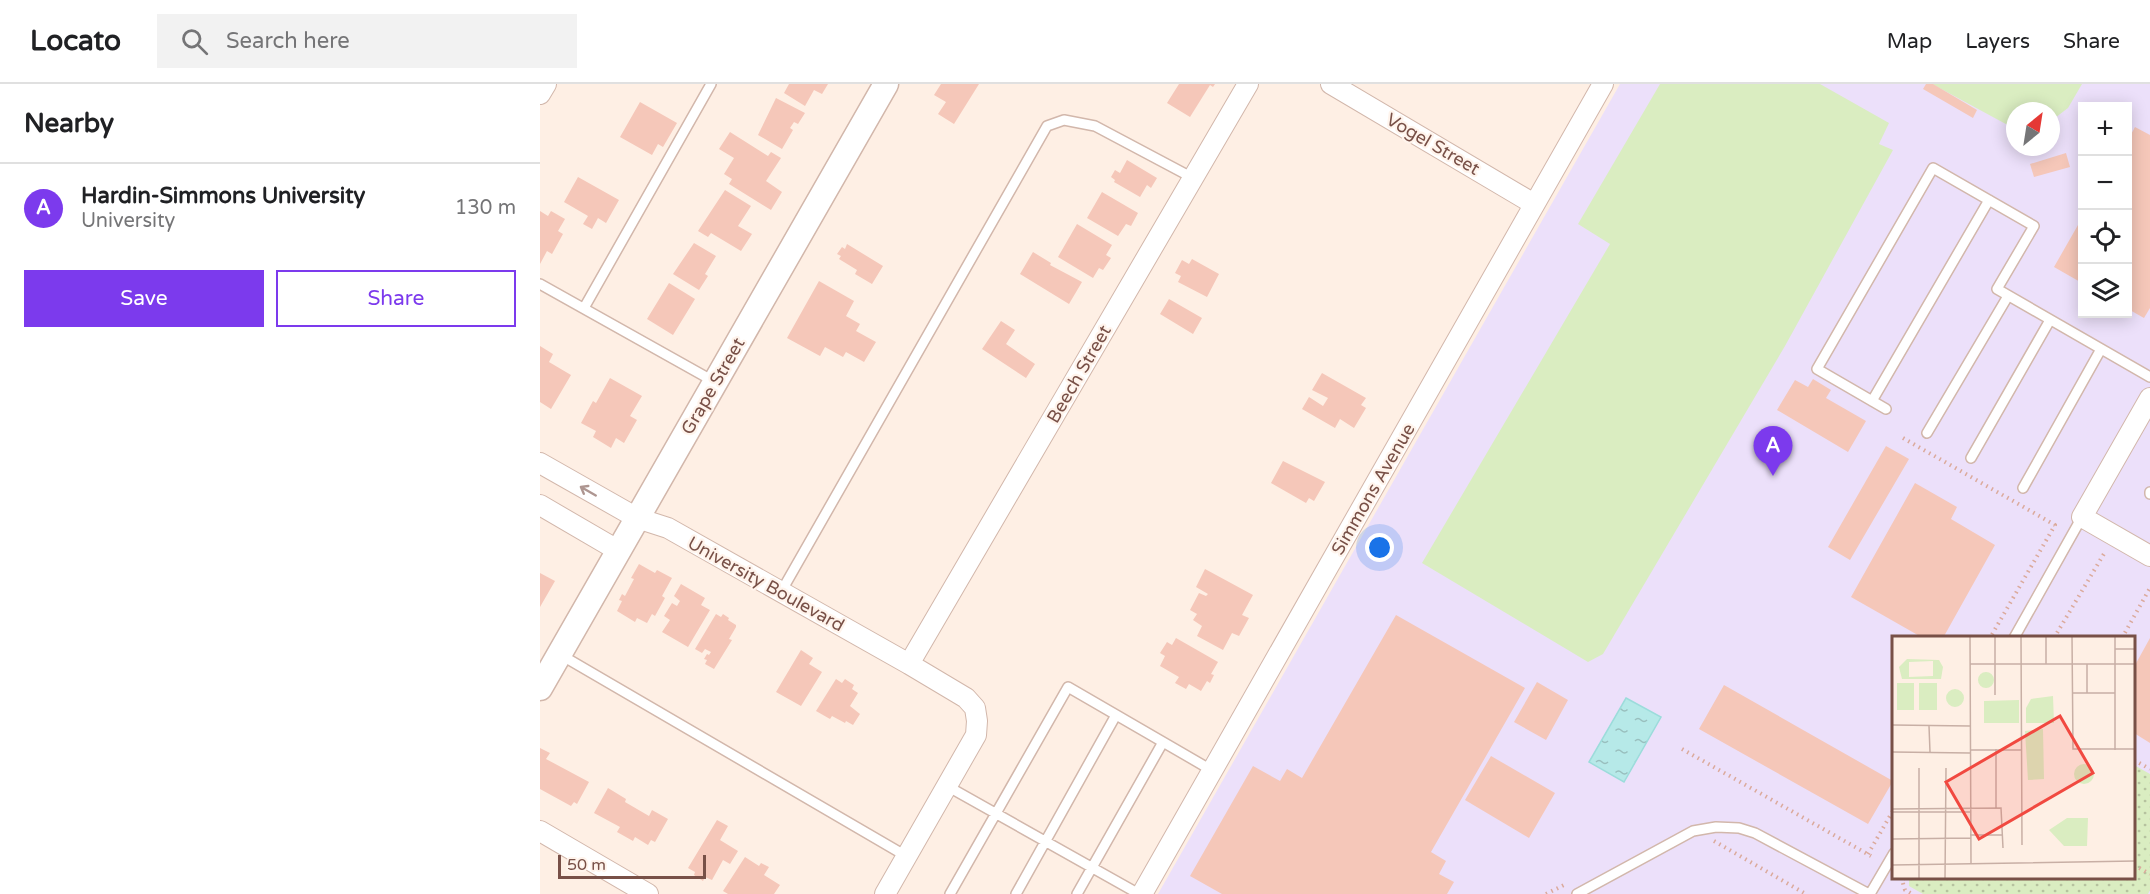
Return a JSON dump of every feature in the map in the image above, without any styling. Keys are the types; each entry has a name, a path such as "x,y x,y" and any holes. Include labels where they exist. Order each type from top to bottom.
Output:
{"street":[{"path":"540,94 546,84"},
{"name":"Grape Street","path":"540,687 886,84"},
{"name":"Beech Street","path":"909,664 1248,84"},
{"name":"Vogel Street","path":"1331,84 1534,204"},
{"name":"Simmons Avenue","path":"1141,894 1603,84"},
{"path":"2150,398 2082,517 2150,556"},
{"name":"University Boulevard","path":"540,463 637,518 668,528 966,698 975,708 976,735 947,786"},
{"path":"540,505 619,551"},
{"path":"885,894 947,786"},
{"path":"540,831 648,894"}],"lane":[{"path":"584,308 711,84"},
{"path":"781,592 1047,126 1064,120 1095,126 1193,178"},
{"path":"1886,409 1817,369 1933,168 2034,226 1997,290 2150,378"},
{"path":"1872,400 1989,200"},
{"path":"540,284 715,382"},
{"path":"1927,433 2008,296"},
{"path":"1971,458 2050,320"},
{"path":"2023,488 2101,349"},
{"path":"2015,636 2082,517"},
{"path":"559,654 906,856"},
{"path":"950,894 1068,687 1213,771"},
{"path":"1016,894 1116,715"},
{"path":"1077,894 1162,742"},
{"path":"947,786 1141,894"},
{"path":"1577,894 1693,831 1716,827 1739,828 1755,833 1870,894 1892,855"}],"path":[{"path":"1903,438 2055,525 1991,636"},
{"path":"2055,636 2104,551 2114,557"},
{"path":"2123,636 2150,588"},
{"path":"1682,749 1869,855 1892,811"},
{"path":"2135,761 2150,769"},
{"path":"1708,838 1806,894"},
{"path":"2135,866 2150,874"},
{"path":"1903,879 1905,890 1912,894"}],"shaded area":[{"path":"1620,84 2150,84 2150,894 1158,894"}],"green space":[{"path":"1660,84 1820,84 1889,123 1879,144 1893,150 1785,346 1603,654 1588,662 1422,563 1610,244 1578,224"},
{"path":"1932,84 2082,84 2068,108 2060,114 2060,102 2006,102 2006,124"},
{"path":"2135,766 2150,774 2150,890 2148,894 1923,894 1909,886 1909,879 2135,879"}],"water":[{"path":"1626,698 1661,717 1624,782 1589,762"}],"building":[{"path":"789,84 828,84 822,94 814,90 805,106 784,93"},
{"path":"941,84 979,84 954,124 938,114 946,102 934,95"},
{"path":"1179,84 1215,84 1213,87 1210,85 1190,117 1167,103"},
{"path":"1926,84 1933,84 1977,110 1973,118 1923,89"},
{"path":"776,98 805,113 798,124 794,122 790,128 793,130 782,149 758,135"},
{"path":"640,102 677,123 663,147 658,144 652,155 620,137"},
{"path":"2135,127 2150,135 2150,308 2144,318 2132,311 2132,133"},
{"path":"730,132 768,156 771,152 781,158 766,181 782,192 771,210 729,184 732,179 724,174 734,158 719,149"},
{"path":"2066,153 2070,167 2034,177 2030,164"},
{"path":"1127,160 1157,178 1151,188 1147,185 1140,197 1114,182 1115,180 1111,177 1115,170 1120,173"},
{"path":"578,177 619,200 606,223 598,218 592,229 583,224 588,216 564,202"},
{"path":"725,190 751,206 738,226 752,234 741,251 711,233 708,237 698,231"},
{"path":"1102,192 1138,213 1131,226 1126,224 1118,236 1087,218"},
{"path":"540,211 548,216 551,211 565,219 558,231 563,234 552,254 547,251 540,264"},
{"path":"1077,224 1112,245 1106,255 1111,258 1103,270 1099,268 1093,278 1058,257"},
{"path":"2078,225 2078,281 2054,267"},
{"path":"694,243 716,256 699,290 673,274"},
{"path":"847,244 883,266 872,284 855,274 857,270 839,259 841,256 837,254 842,247 845,249"},
{"path":"1033,252 1051,263 1050,265 1082,282 1069,304 1020,274"},
{"path":"1192,259 1219,274 1207,297 1178,282 1181,276 1175,273 1182,260 1189,264"},
{"path":"819,281 854,301 846,316 860,324 856,331 876,342 864,362 846,352 843,357 825,347 820,356 787,338"},
{"path":"669,283 695,299 673,335 647,319"},
{"path":"1169,299 1202,318 1193,334 1160,314"},
{"path":"1001,321 1015,330 1006,344 1035,364 1026,378 982,349"},
{"path":"540,346 553,354 549,362 571,375 551,409 540,402"},
{"path":"1322,373 1366,398 1361,405 1366,408 1354,428 1340,419 1335,428 1302,409 1309,397 1323,406 1328,398 1312,390"},
{"path":"610,378 642,396 630,416 637,420 624,443 616,438 611,448 593,437 596,431 581,423 593,401 596,403"},
{"path":"1813,379 1831,390 1826,398 1866,421 1848,452 1777,410 1795,380 1808,387"},
{"path":"1886,446 1909,459 1850,560 1828,547"},
{"path":"1283,461 1325,482 1314,501 1309,498 1306,503 1271,483"},
{"path":"1915,483 1957,507 1951,519 1995,545 1944,636 1919,636 1851,597"},
{"path":"639,564 655,573 657,570 672,578 655,616 652,614 647,623 637,618 635,622 617,611 622,601 619,600 622,594 625,596"},
{"path":"1205,569 1253,595 1242,615 1249,618 1239,636 1232,633 1223,650 1197,636 1202,626 1193,620 1197,614 1190,610 1199,593 1206,596 1208,594 1196,587"},
{"path":"540,573 555,581 540,607"},
{"path":"681,584 705,598 701,605 710,610 688,647 662,632 670,620 664,616 672,603 677,606 680,601 674,596"},
{"path":"716,614 721,617 723,614 736,627 729,639 732,640 714,669 705,664 707,660 704,659 711,652 705,649 702,653 695,649"},
{"path":"1396,615 1525,688 1431,852 1446,861 1439,874 1454,882 1447,894 1222,894 1190,876 1253,766 1280,781 1287,769 1302,778"},
{"path":"1176,638 1218,662 1211,674 1214,675 1210,683 1207,681 1201,691 1189,684 1186,689 1175,683 1179,677 1160,666 1165,656 1160,653 1167,642 1172,645"},
{"path":"2150,638 2150,743 2135,734 2135,665"},
{"path":"801,650 813,658 809,664 822,672 801,706 776,692"},
{"path":"836,679 842,683 845,679 854,685 852,689 858,693 850,706 860,714 853,725 832,716 830,719 816,711"},
{"path":"1537,682 1568,700 1546,740 1514,722"},
{"path":"1724,685 1892,780 1892,783 1868,824 1699,729"},
{"path":"540,748 550,753 546,759 589,782 577,804 574,802 571,806 540,789"},
{"path":"1491,756 1555,793 1529,838 1465,800"},
{"path":"608,788 626,799 625,802 649,816 652,810 668,819 655,842 651,840 648,845 635,837 633,841 617,832 620,827 594,813"},
{"path":"717,820 728,826 720,840 738,851 730,864 723,860 712,880 705,877 703,881 688,868"},
{"path":"745,857 759,866 761,863 769,867 764,875 780,885 774,894 728,894 723,891"}],"place":[{"name":"Hardin-Simmons University","path":"1773,476"}]}
